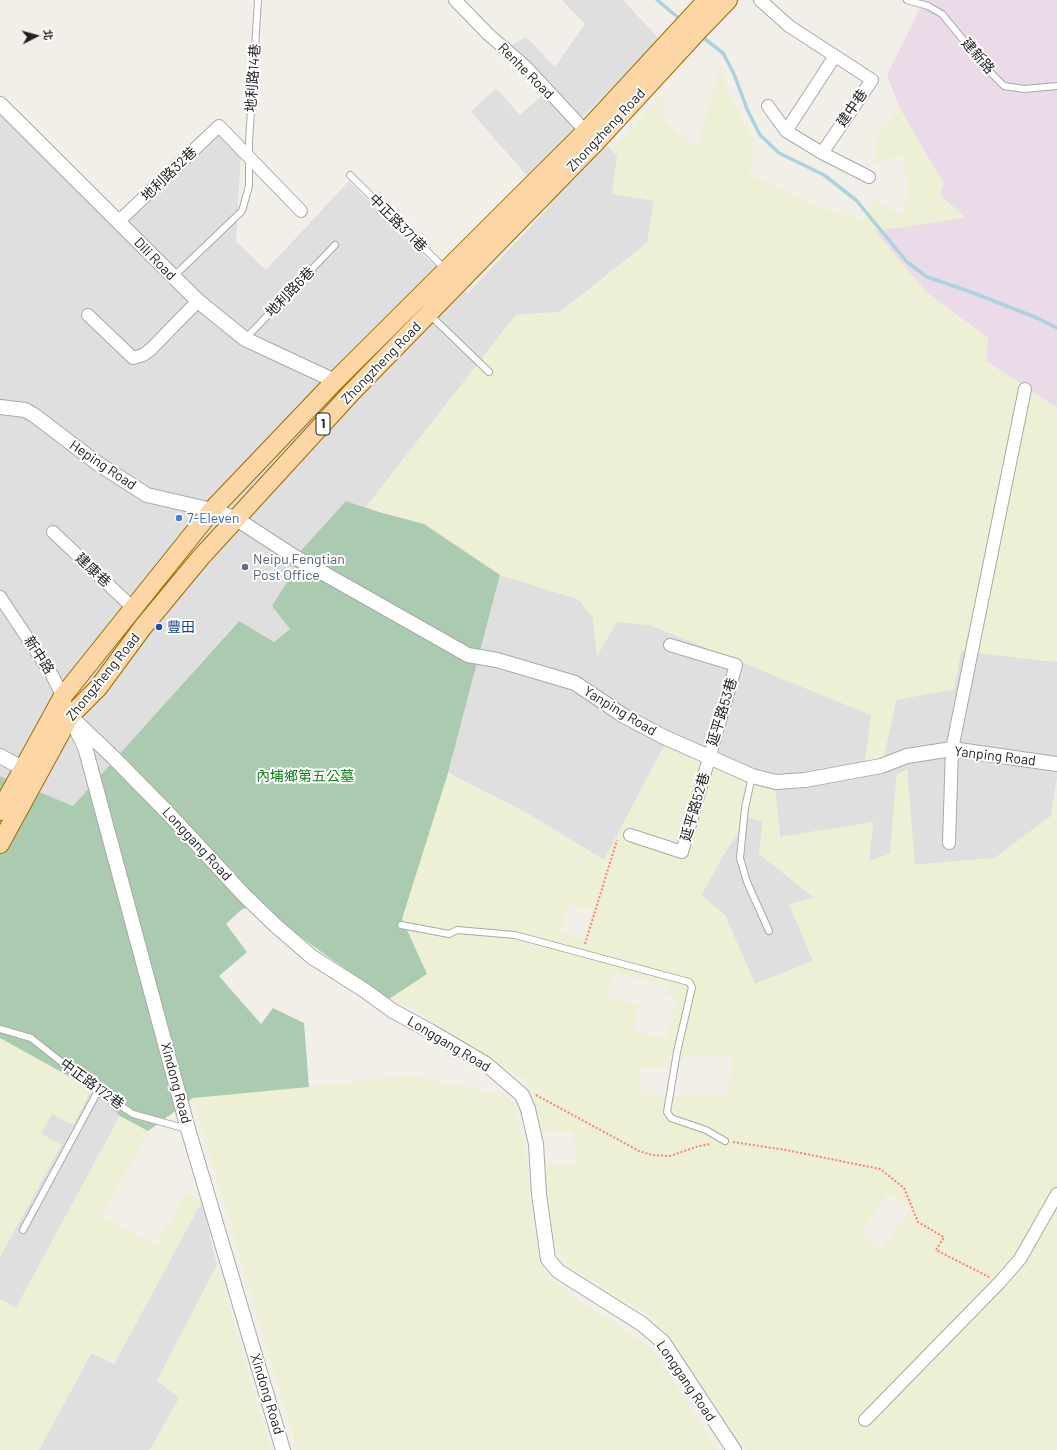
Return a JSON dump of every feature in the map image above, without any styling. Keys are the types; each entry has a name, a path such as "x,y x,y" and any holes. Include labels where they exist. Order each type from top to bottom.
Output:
{"main road":[{"name":"Zhongzheng Road","path":"691,28 707,0"},
{"name":"Zhongzheng Road","path":"0,811 30,773 70,716 98,688 143,627 235,518 352,392 429,313 691,28 728,0"},
{"name":"Zhongzheng Road","path":"0,844 63,696 212,510 335,382 446,270 590,137"}],"street":[{"name":"Renhe Road","path":"455,0 488,34 526,68 590,137"},
{"name":"建中巷","path":"760,0 789,26 872,80 822,153"},
{"path":"786,131 835,56"},
{"name":"Dili Road","path":"0,104 198,301 245,339 335,382"},
{"path":"768,106 786,131 822,153 869,177"},
{"name":"地利路32巷","path":"119,221 219,126 249,157"},
{"path":"249,157 301,211"},
{"path":"88,315 133,358 143,355 150,350 198,301"},
{"path":"949,843 952,749 1025,389"},
{"name":"Heping Road","path":"0,407 25,410 34,415 96,463 147,495 212,510"},
{"name":"Yanping Road","path":"212,510 235,518 295,557 468,655 497,660 575,683 631,720 664,737 752,776 776,782 805,780 881,766 907,756 952,749 1057,764"},
{"name":"建康巷","path":"53,532 133,608"},
{"name":"新中路","path":"0,597 52,675 63,696 70,716"},
{"name":"延平路53巷","path":"670,645 736,665 709,756"},
{"name":"Longgang Road","path":"70,716 114,758 244,895 275,925 312,957 364,990 393,1011 486,1064 522,1095 528,1110 536,1144 539,1194 548,1259 558,1271 642,1324 663,1342 734,1450"},
{"name":"Xindong Road","path":"70,716 85,746 188,1129 283,1450"},
{"path":"0,756 30,773"},
{"name":"延平路52巷","path":"630,835 682,852 709,756"},
{"path":"865,1420 1000,1282 1020,1259 1057,1194"}],"lane":[{"name":"地利路14巷","path":"173,277 242,211 248,186 258,0"},
{"name":"建新路","path":"907,0 928,6 942,14 988,70 1004,86 1024,89 1057,86"},
{"name":"中正路371巷","path":"350,175 446,270"},
{"name":"地利路6巷","path":"245,339 335,245"},
{"path":"429,313 489,372"},
{"path":"752,776 745,808 740,858 747,882 769,931"},
{"path":"402,925 449,934 457,930 515,935 689,982 692,986 677,1052 667,1112 671,1118 706,1130 725,1141"},
{"name":"中正路172巷","path":"0,1029 31,1038 98,1091 133,1114 188,1129"},
{"path":"24,1230 98,1091"}],"path":[{"path":"582,953 617,840"},
{"path":"522,1095 533,1093 639,1151 652,1155 670,1156 699,1146 725,1141 786,1150 880,1168 904,1188 918,1222 944,1237 936,1250 1000,1282"}],"shaded area":[{"path":"562,0 623,0 659,39 582,118 617,156 654,201 647,243 560,312 516,315 366,507 346,501 289,565 296,568 290,629 274,642 238,621 73,807 0,776 0,113 117,231 221,134 241,152 236,241 266,270 349,181 425,257 468,293 552,204 471,112 496,88 520,115 541,96 506,48 526,37 555,67 585,24"},
{"path":"924,0 1057,0 1057,408 986,361 988,338 926,292 874,231 965,217 940,195 943,183 899,107 887,75"},
{"path":"500,575 578,599 593,617 597,655 617,622 650,625 872,715 865,764 883,760 896,700 954,688 961,651 1057,662 1057,779 1051,816 995,858 914,865 907,770 897,774 890,854 869,861 873,822 780,837 774,779 673,737 664,746 604,860 525,812 448,773"},
{"path":"749,818 763,820 759,854 815,898 789,904 814,961 755,984 725,916 701,896 725,852"},
{"path":"92,1089 120,1116 16,1308 0,1299 0,1257 61,1145 41,1134 52,1113"},
{"path":"202,1201 217,1265 157,1381 180,1397 150,1450 39,1450 92,1352 114,1364"}],"green space":[{"path":"720,65 732,102 753,138 750,175 816,206 862,220 873,200 902,215 909,187 901,155 874,164 878,137 899,107 943,184 940,195 965,218 875,231 926,292 988,338 986,361 1057,408 1057,662 961,651 954,689 896,700 883,760 865,765 871,715 650,625 617,622 597,656 593,617 578,599 500,575 424,524 366,507 516,315 560,312 647,244 654,201 612,194 617,156 611,149 667,90 662,118 697,150"},
{"name":"內埔鄉第五公墓","path":"346,501 379,512 424,524 500,575 448,773 402,919 427,974 389,999 320,951 256,903 241,910 226,924 247,952 219,976 261,1024 273,1008 304,1023 309,1087 193,1098 148,1131 120,1116 92,1089 0,1038 0,776 73,806 239,621 274,642 290,629 272,606 296,568 288,565"},
{"path":"673,737 774,779 780,837 873,822 869,861 890,854 897,774 907,770 915,865 995,858 1051,816 1057,779 1057,1450 746,1450 656,1320 567,1265 558,1252 553,1233 545,1166 577,1166 573,1131 541,1130 537,1112 526,1079 493,1064 435,1023 404,1004 389,999 427,974 402,919 448,773 525,812 604,860 664,746","holes":["749,818 763,821 759,854 815,898 789,904 813,961 755,984 725,915 701,895 725,852","570,903 593,911 583,939 560,930","612,972 668,986 666,994 677,997 667,1039 633,1031 639,1005 606,997","732,1055 728,1096 642,1096 639,1068 669,1066 669,1057","888,1193 910,1209 881,1250 860,1234"]},
{"path":"0,1038 92,1089 73,1125 52,1114 41,1134 61,1145 0,1257"},
{"path":"410,1076 503,1095 514,1103 525,1145 533,1222 540,1259 548,1277 570,1295 610,1320 653,1350 718,1450 297,1450 193,1098"},
{"path":"120,1116 148,1131 102,1216 156,1246 186,1192 202,1201 114,1364 91,1353 39,1450 0,1450 0,1299 16,1308"},
{"path":"217,1265 271,1450 150,1450 179,1398 157,1381"}],"waterway":[{"path":"657,0 681,20"},
{"path":"700,35 723,53 734,74 747,109 760,135 779,153 824,175 856,200 907,262 927,277 971,292 1037,318 1057,328"}],"place":[{"name":"7-Eleven","path":"179,518"},
{"name":"Neipu Fengtian Post Office","path":"245,567"},
{"name":"豐田","path":"159,627"}]}
